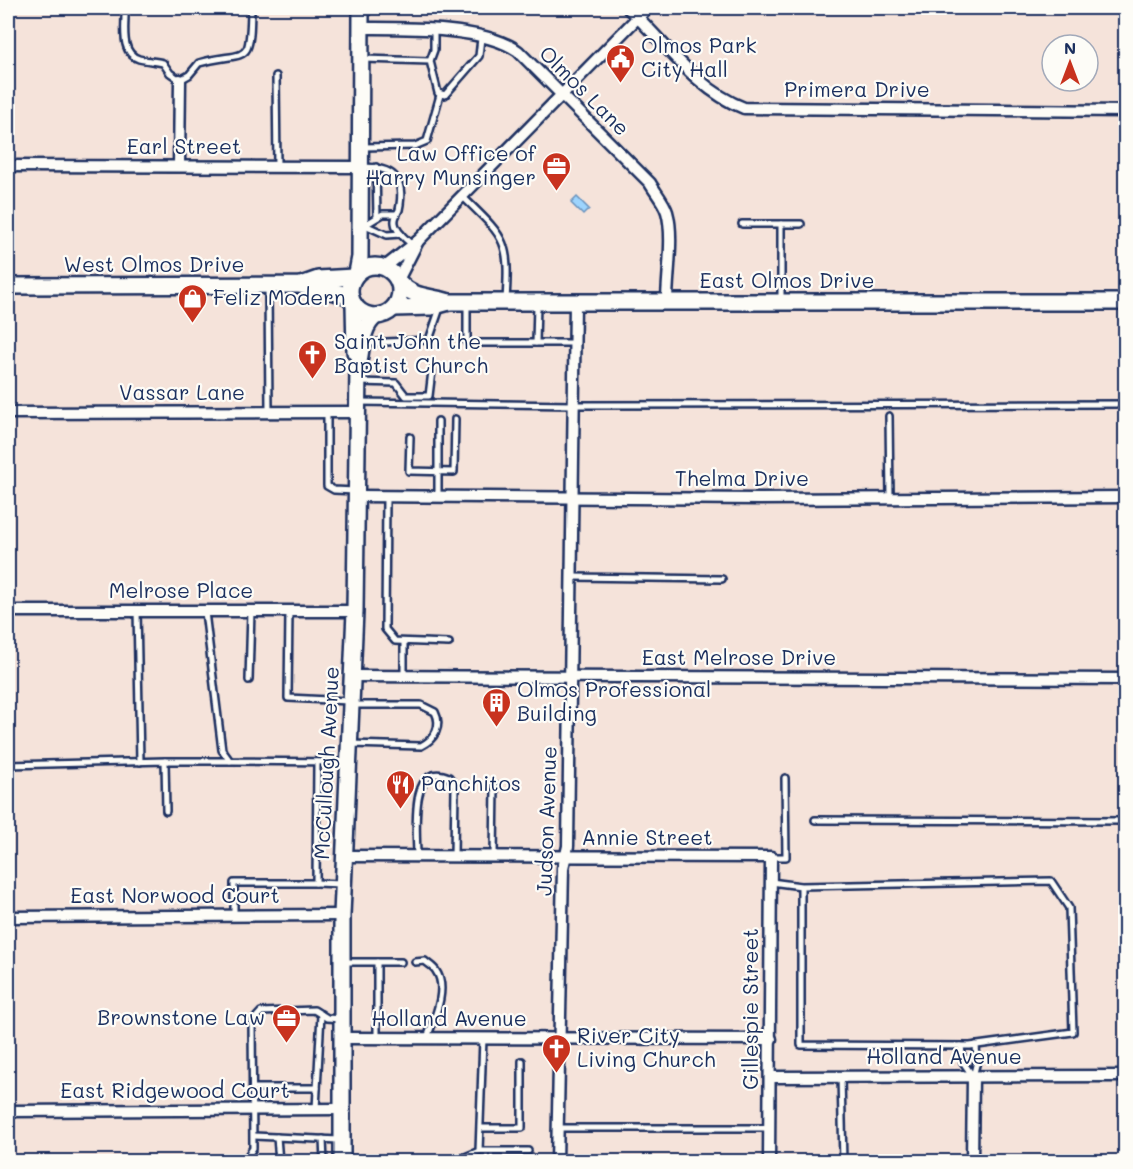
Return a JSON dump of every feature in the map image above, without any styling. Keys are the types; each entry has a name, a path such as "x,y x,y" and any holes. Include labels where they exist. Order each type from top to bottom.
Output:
{"main road":[{"path":"361,8 361,147 368,167 361,205 360,257 351,285 352,301 363,313 376,316 394,308 400,296 399,282 383,267 369,246 371,221 361,205"},
{"path":"355,275 368,266 383,267"},
{"name":"West Olmos Drive","path":"301,285 318,279 355,275"},
{"name":"East Olmos Drive","path":"399,282 413,295 429,296 445,303"},
{"name":"West Olmos Drive","path":"8,286 301,285 320,291 338,292 352,301"},
{"name":"McCullough Avenue","path":"342,1160 342,915 358,493 358,367 353,344 352,301"},
{"name":"East Olmos Drive","path":"394,308 467,302 1125,302"},
{"name":"McCullough Avenue","path":"358,367 368,322 376,316"}],"street":[{"name":"Primera Drive","path":"628,8 702,84 732,104 744,108 1125,111"},
{"path":"383,267 415,243 647,8"},
{"name":"Olmos Lane","path":"361,28 434,30 481,38 508,45 518,51 560,96 650,183 662,201 667,212 668,228 667,302"},
{"path":"179,166 180,80"},
{"name":"Earl Street","path":"8,166 368,167"},
{"path":"399,282 415,243"},
{"name":"Judson Avenue","path":"557,1161 568,846 575,302"},
{"name":"Vassar Lane","path":"8,413 327,412 358,407"},
{"name":"Thelma Drive","path":"358,493 386,496 572,498 1125,497"},
{"name":"Melrose Place","path":"8,611 355,611"},
{"name":"East Melrose Drive","path":"352,676 1125,679"},
{"name":"Annie Street","path":"344,856 771,857"},
{"name":"Gillespie Street","path":"770,1161 771,857"},
{"name":"East Norwood Court","path":"8,917 342,915"},
{"name":"Holland Avenue","path":"343,1038 771,1039"},
{"name":"Holland Avenue","path":"771,1077 1118,1076"},
{"path":"972,1161 973,1077"},
{"name":"East Ridgewood Court","path":"8,1111 342,1109"}],"lane":[{"path":"125,8 126,46 129,52 137,58 163,63 170,73 180,80 189,75 199,63 238,57 245,52 250,36 251,8"},
{"path":"361,147 415,146 427,141 440,95 430,62 434,50 434,30"},
{"path":"440,95 445,95 479,56 481,38"},
{"path":"361,59 430,62"},
{"path":"276,76 277,167"},
{"path":"400,234 394,220 401,191 393,172 383,167 368,167 371,221 387,235 400,234 415,243"},
{"path":"462,196 494,227 506,246 508,263 506,302"},
{"path":"371,221 397,214"},
{"path":"742,224 801,224"},
{"path":"781,224 781,302"},
{"path":"268,285 269,412"},
{"path":"467,302 467,342 574,343"},
{"path":"536,343 537,302"},
{"path":"363,344 429,340 445,303"},
{"path":"358,407 425,399 432,388 432,371"},
{"path":"358,382 396,382 406,396 425,399 573,405 1125,404"},
{"path":"327,412 327,486 334,490 358,493"},
{"path":"889,416 890,498"},
{"path":"410,437 409,471 454,471 455,419"},
{"path":"438,421 438,497"},
{"path":"386,496 385,629 395,641 448,643"},
{"path":"570,577 723,579"},
{"path":"137,610 140,762"},
{"path":"204,610 222,750 230,760"},
{"path":"249,680 251,610"},
{"path":"289,610 288,698 421,705 435,711 438,718 435,734 429,742 421,746 348,744"},
{"path":"404,642 404,676"},
{"path":"8,765 230,760 348,762"},
{"path":"165,761 166,811"},
{"path":"316,883 317,762"},
{"path":"417,856 419,789 425,779 436,774 448,777 455,786 454,857"},
{"path":"771,857 786,857 785,778"},
{"path":"494,857 495,785"},
{"path":"815,820 1125,821"},
{"path":"771,882 801,886 1050,881 1069,908 1073,1032 962,1046 801,1045 801,886"},
{"path":"234,915 234,883 343,884"},
{"path":"415,962 425,961 437,972 440,988 437,1012 427,1038"},
{"path":"343,962 401,962"},
{"path":"377,962 377,1038"},
{"path":"244,1161 253,1148 254,1136 252,1023 261,1012 314,1010 327,1018 343,1019"},
{"path":"316,1109 321,1014"},
{"path":"478,1151 481,1128 483,1038"},
{"path":"973,1077 977,1061 976,1045"},
{"path":"962,1046 963,1062 973,1077"},
{"path":"481,1128 522,1128 522,1061"},
{"path":"841,1077 843,1161"},
{"path":"253,1088 317,1088"},
{"path":"557,1128 769,1128"},
{"path":"254,1136 342,1140"},
{"path":"277,1137 279,1161"},
{"path":"323,1138 324,1161"},
{"path":"453,1161 478,1151 528,1151"},
{"path":"342,1160 431,1161"}],"water":[{"path":"577,197 589,209 583,215 571,203"}],"place":[{"name":"Olmos Park City Hall","path":"620,84"},
{"name":"Law Office of Harry Munsinger","path":"557,192"},
{"name":"Feliz Modern","path":"192,324"},
{"name":"Saint John the Baptist Church","path":"313,380"},
{"name":"Olmos Professional Building","path":"496,728"},
{"name":"Panchitos","path":"400,810"},
{"name":"Brownstone Law","path":"286,1044"},
{"name":"River City Living Church","path":"556,1074"}]}
